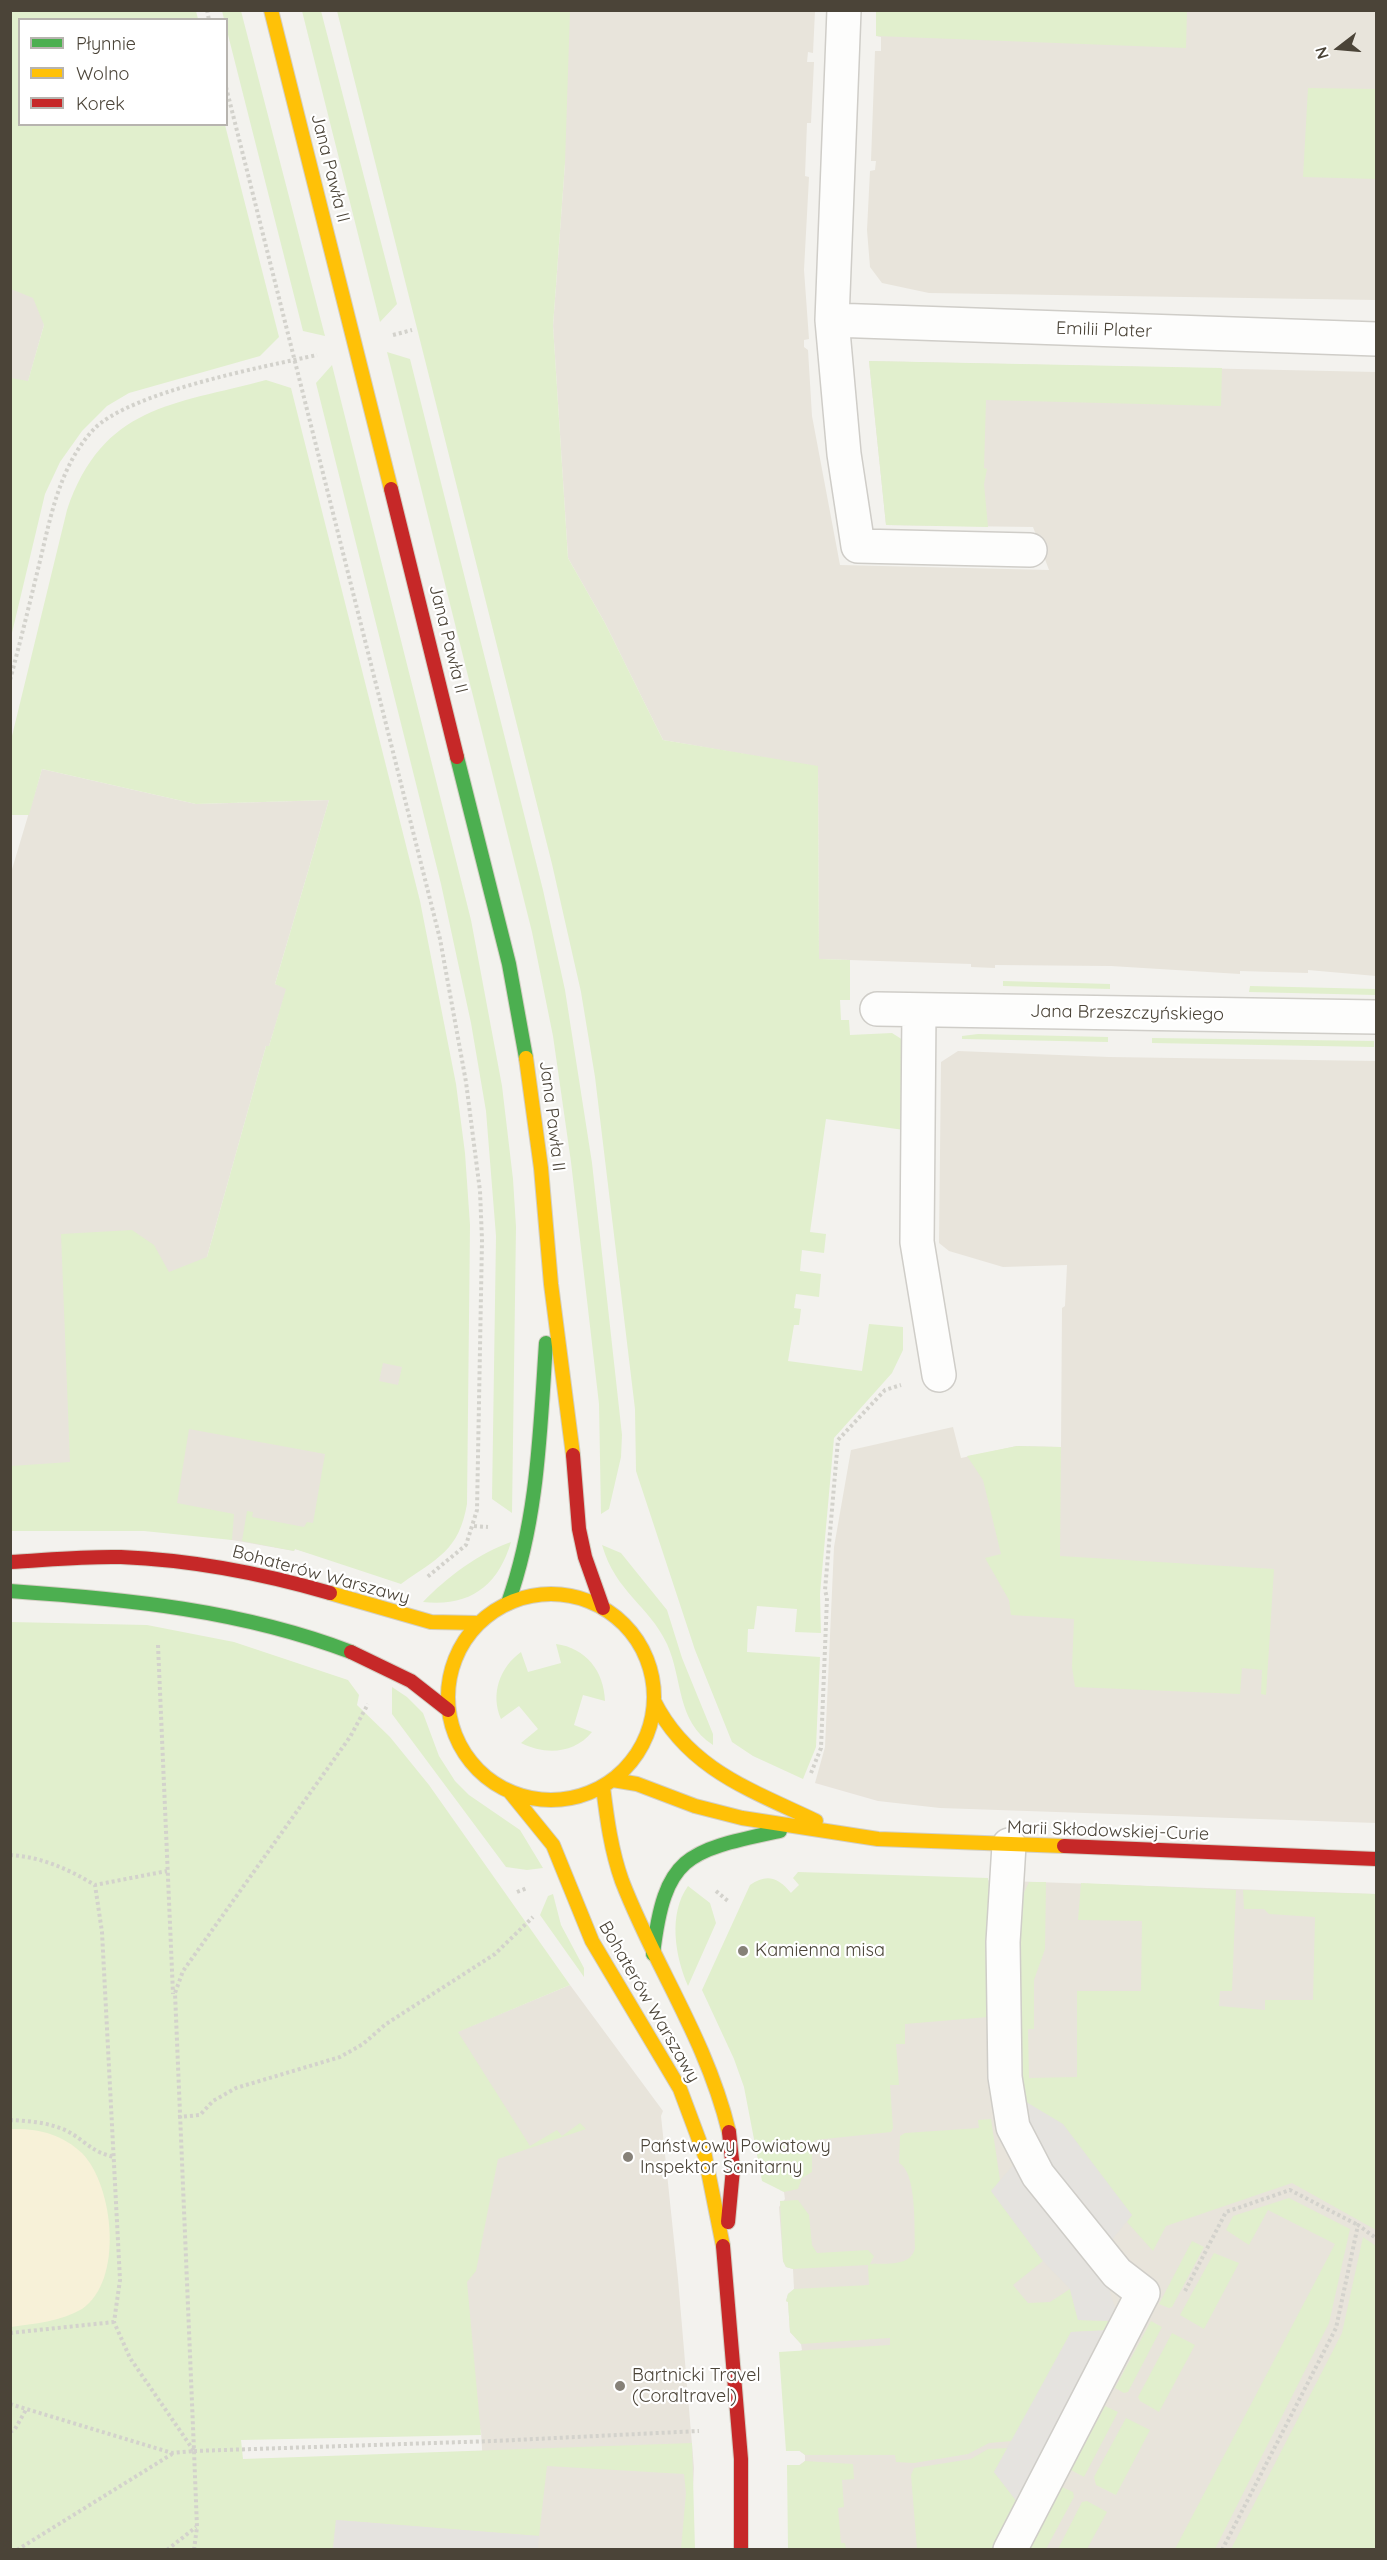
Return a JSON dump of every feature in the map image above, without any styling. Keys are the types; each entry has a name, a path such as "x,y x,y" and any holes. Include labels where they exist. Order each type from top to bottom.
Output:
{"main road":[{"name":"Jana Pawła II","path":"271,10 507,952 530,1081 542,1168 550,1284 569,1410 579,1529 585,1557 603,1608"},
{"name":"Jana Pawła II","path":"508,1603 519,1576 530,1530 550,1284"},
{"name":"Bohaterów Warszawy","path":"10,1562 119,1557 207,1564 267,1575 399,1615 431,1622 479,1623"},
{"path":"10,1591 130,1599 225,1613 273,1625 383,1665 409,1677 448,1710"},
{"path":"556,1593 585,1599 603,1608 628,1629 642,1647 650,1668 654,1701 651,1724 642,1746 629,1764 608,1784 573,1798 552,1801 530,1798 510,1792 491,1782 468,1759 457,1741 448,1710 448,1686 453,1663 464,1641 479,1623 508,1603 527,1596 556,1593"},
{"name":"Marii Skłodowskiej-Curie","path":"654,1701 666,1725 690,1752 716,1770 839,1833"},
{"name":"Bohaterów Warszawy","path":"608,1784 607,1833 632,1908 703,2050 720,2096 730,2136 733,2188 724,2245"},
{"name":"Marii Skłodowskiej-Curie","path":"608,1784 638,1784 695,1806 742,1818 797,1828 898,1840 1377,1859"},
{"name":"Bohaterów Warszawy","path":"510,1792 538,1821 554,1846 586,1929 681,2090 706,2164 724,2245 738,2415 743,2523 741,2550"},
{"path":"653,1954 659,1904 667,1884 680,1864 691,1856 714,1846 797,1828"}],"street":[{"path":"844,10 832,320 844,454 858,546 1030,550"},
{"name":"Emilii Plater","path":"832,320 1377,339"},
{"name":"Jana Brzeszczyńskiego","path":"877,1009 1377,1017"},
{"path":"919,1010 917,1242 939,1375"},
{"path":"1009,1845 1003,1942 1004,2054 1005,2077 1013,2127 1038,2175 1116,2273 1143,2293 1010,2550"}],"path":[{"path":"228,95 440,939 466,1082 480,1191 482,1283 475,1518 466,1545 457,1556 408,1591 399,1615"},
{"path":"10,680 54,502 69,464 94,429 130,405 182,388 295,360"},
{"path":"815,1760 821,1748 827,1598 825,1590 838,1440 885,1389 939,1375"},
{"path":"158,1644 194,2451 196,2527 194,2550"},
{"path":"174,2004 175,1993 183,1971 350,1737 372,1695 383,1665"},
{"path":"10,1855 28,1856 63,1867 95,1885 167,1871"},
{"path":"95,1885 102,1932 120,2280 114,2322 130,2358 194,2451"},
{"path":"178,2117 200,2115 213,2101 236,2088 340,2057 363,2044 386,2024 495,1954 533,1917"},
{"path":"10,2120 46,2124 73,2134 96,2152 114,2157"},
{"path":"1182,2296 1226,2212 1290,2190 1358,2225 1377,2238"},
{"path":"1222,2550 1336,2328 1358,2225"},
{"path":"10,2333 114,2322"},
{"path":"10,2404 172,2453 494,2441 700,2430"},
{"path":"10,2432 15,2429 27,2408"},
{"path":"17,2550 172,2453"},
{"path":"167,2550 196,2527"}],"shaded area":[{"path":"11,11 18,18 18,126 20,126 44,325 11,442"},
{"path":"365,11 815,11 813,53 808,52 807,62 814,62 811,123 807,123 805,176 809,177 804,270 809,339 804,340 804,347 808,350 812,416 840,565 1049,570 1033,527 886,525 869,361 1376,372 1376,976 1308,970 1308,973 1240,971 1240,974 1111,966 995,965 995,968 971,967 971,964 819,959 818,767 663,740 605,623 568,558 553,326 565,163"},
{"path":"876,11 1376,11 1376,300 929,293 882,283 870,267 867,230 870,171 875,170 876,161 871,161 875,51 881,51 881,37 876,36"},
{"path":"42,769 196,804 329,800 275,984 287,988 269,1046 266,1046 207,1257 445,1304 326,1558 295,1549 294,1551 232,1540 11,1493 10,876"},
{"path":"958,1051 1109,1057 1376,1061 1376,1823 940,1808 878,1801 815,1783 825,1747 834,1547 851,1450 953,1427 961,1458 1017,1446 1061,1447 1062,1308 1065,1306 1067,1265 1003,1267 949,1251 939,1243 941,1062"},
{"path":"811,1874 1376,1894 1376,2549 799,2549 798,2466 805,2461 805,2455 798,2450 792,2359 802,2350 801,2344 790,2332 788,2302 786,2301 788,2294 794,2289 793,2269 786,2267 783,2261 779,2207 785,2199 784,2192 780,2190 770,1913"},
{"path":"570,1985 663,2111 661,2116 694,2468 690,2549 237,2549 483,2465 481,2431 319,2089"},
{"path":"1023,2100 1063,2124 1132,2215 1110,2242 1045,2162 1029,2126"},
{"path":"1015,2163 1109,2288 1115,2308 1115,2321 1078,2320 1070,2289 1043,2261 991,2191"},
{"path":"1112,2330 1018,2503 994,2472 1071,2332"},
{"path":"336,2520 539,2536 538,2549 333,2549"}],"green space":[{"path":"11,10 196,11 198,18 18,18 18,126 225,126 279,337 260,356 129,393 107,406 82,431 60,462 45,494 11,637 11,378 28,381 44,325 33,298 11,289"},
{"path":"222,11 241,11 325,336 303,331 228,35 228,18 224,18"},
{"path":"302,11 321,11 397,304 380,322"},
{"path":"337,11 570,11 565,163 553,326 568,558 605,623 663,740 818,766 819,959 850,960 850,1000 840,1000 841,1020 849,1020 850,1035 892,1033 903,1040 904,1130 826,1119 810,1232 826,1234 824,1253 802,1250 800,1271 821,1274 819,1297 796,1294 794,1308 801,1309 799,1325 794,1325 788,1361 862,1371 869,1324 903,1327 903,1350 892,1373 834,1438 820,1594 821,1633 795,1632 797,1609 757,1606 754,1629 748,1629 747,1652 820,1657 816,1747 803,1779 753,1756 732,1742 695,1650 636,1471 635,1409 595,1077 581,992 552,864"},
{"path":"876,11 1187,11 1186,48 876,36"},
{"path":"1308,88 1376,89 1376,179 1303,177"},
{"path":"387,352 410,359 543,890 565,990 592,1163 622,1435 621,1457 609,1509 601,1514 599,1404 571,1162 553,1036 532,932"},
{"path":"869,361 1222,368 1221,406 986,400 984,468 987,469 984,484 988,527 886,525"},
{"path":"332,365 471,920 502,1086 516,1227 512,1513 492,1499 496,1236 486,1111 471,1023 441,884 316,383"},
{"path":"266,380 291,388 420,901 456,1084 465,1153 470,1225 467,1504 458,1533 452,1543 436,1560 401,1584 295,1549 294,1551 242,1541 247,1511 253,1512 252,1517 304,1527 307,1522 313,1523 325,1454 189,1429 177,1503 234,1514 232,1540 144,1531 11,1531 11,1466 70,1462 61,1234 132,1230 154,1245 169,1272 207,1257 266,1046 269,1046 286,989 275,984 329,800 196,804 42,769 29,815 11,815 11,740 67,510 82,475 100,449 121,429 145,415 172,404","holes":["383,1363 402,1367 398,1385 379,1381"]},
{"path":"1003,981 1110,984 1110,989 1003,986"},
{"path":"1250,986 1376,989 1376,995 1249,992"},
{"path":"978,1034 1108,1037 1108,1042 962,1039 962,1036"},
{"path":"1152,1038 1374,1041 1374,1047 1152,1043"},
{"path":"1017,1446 1061,1447 1060,1556 1274,1569 1266,1695 1261,1694 1262,1670 1242,1668 1240,1694 1075,1687 1072,1667 1074,1619 1011,1615 1009,1600 985,1558 1001,1554 983,1480 967,1456"},
{"path":"511,1542 498,1571 480,1590 455,1601 423,1602 464,1567 487,1552"},
{"path":"602,1545 621,1553 667,1610 682,1658 713,1734 713,1745 692,1724 686,1712 667,1644 651,1618 615,1575"},
{"path":"10,1622 147,1625 234,1642 348,1680 359,1695 357,1705 390,1737 429,1785 570,1985 458,2032 530,2146 557,2130 562,2136 580,2123 586,2129 498,2159 476,2271 467,2282 481,2435 241,2440 243,2459 692,2443 695,2549 681,2549 686,2493 684,2474 547,2466 539,2536 336,2520 333,2549 11,2549"},
{"path":"556,1644 576,1650 591,1663 601,1680 605,1701 583,1695 574,1725 592,1732 577,1745 549,1751 521,1743 538,1729 519,1706 501,1719 497,1691 507,1665 521,1652 528,1672 561,1663"},
{"path":"392,1687 407,1697 423,1713 439,1756 455,1781 469,1795 520,1830 543,1868 527,1870 506,1867 392,1714"},
{"path":"798,1872 988,1878 991,1904 986,1946 988,2017 905,2024 905,2044 896,2044 899,2085 890,2085 893,2128 891,2132 815,2140 812,2147 812,2172 802,2178 798,2189 784,2192 762,2181 744,2087 734,2059 702,1990 750,1885 767,1878 782,1884 791,1893 799,1885 793,1878"},
{"path":"1029,1882 1046,1882 1045,1949 1034,1980 1034,2029 1028,2029 1029,2078 1077,2077 1077,1991 1141,1991 1142,1921 1078,1920 1081,1883 1236,1890 1232,1991 1220,1991 1219,2006 1265,2010 1265,2000 1313,2000 1315,1917 1269,1914 1264,1909 1244,1909 1243,1890 1376,1894 1376,2230 1292,2183 1166,2226 1153,2251 1127,2222 1132,2215 1023,2100 1017,1994 1021,1899"},
{"path":"688,1886 710,1903 716,1923 688,1986 677,1949 676,1922 682,1897"},
{"path":"553,1894 561,1925 584,1968 584,1977 540,1915 548,1896"},
{"path":"991,2119 1000,2180 992,2192 1043,2261 1013,2285 1028,2303 1050,2302 1070,2289 1078,2320 1115,2321 1112,2330 1071,2332 1012,2441 989,2443 968,2454 914,2463 896,2462 895,2455 805,2455 800,2451 786,2451 779,2352 890,2345 890,2338 801,2344 790,2332 788,2302 786,2301 788,2294 794,2289 869,2285 868,2265 793,2269 786,2267 783,2261 780,2201 798,2200 809,2215 812,2245 817,2253 868,2250 874,2256 870,2264 890,2264 903,2261 913,2254 915,2228 912,2189 905,2168 899,2163 900,2136 905,2133 979,2128 978,2120"},
{"path":"1289,2198 1350,2229 1329,2323 1215,2549 1175,2549 1335,2244 1268,2210 1249,2245 1226,2230 1233,2216"},
{"path":"1363,2237 1376,2246 1376,2549 1231,2549 1342,2333"},
{"path":"1192,2241 1204,2247 1172,2307 1159,2304"},
{"path":"1214,2253 1239,2263 1204,2329 1180,2315"},
{"path":"1151,2321 1162,2327 1128,2392 1124,2393 1115,2388"},
{"path":"1172,2333 1195,2345 1159,2412 1140,2401 1138,2397"},
{"path":"1105,2406 1118,2412 1084,2477 1071,2470"},
{"path":"1126,2418 1150,2430 1116,2495 1096,2485 1094,2477"},
{"path":"1008,2448 994,2472 1018,2503 994,2549 917,2549 911,2475 914,2468 971,2459 988,2449"},
{"path":"805,2461 853,2464 854,2479 842,2480 844,2507 838,2508 841,2543 845,2543 846,2549 788,2549 787,2465 800,2465"},
{"path":"1062,2487 1073,2492 1074,2497 1046,2549 1028,2550"},
{"path":"1087,2501 1107,2512 1087,2549 1058,2549 1082,2502"}],"sand":[{"path":"10,2129 40,2131 58,2137 82,2153 93,2168 101,2187 110,2233 109,2256 104,2277 95,2296 82,2309 57,2319 11,2327"}],"traffic: fast":[{"path":"457,757 509,964 526,1058"},
{"path":"508,1603 518,1571 532,1507 546,1343"},
{"path":"10,1591 97,1598 225,1616 268,1626 351,1652"},
{"path":"653,1954 665,1895 674,1876 686,1862 702,1852 723,1845 780,1831"}],"traffic: slow":[{"path":"271,10 391,489"},
{"path":"526,1058 541,1168 551,1284 573,1455"},
{"path":"330,1593 431,1622 479,1623"},
{"path":"541,1594 561,1594 591,1601 617,1617 631,1631 647,1657 654,1697 647,1737 631,1763 617,1777 591,1793 561,1800 541,1800 511,1793 485,1777 471,1763 455,1737 448,1707 448,1687 455,1657 471,1631 485,1617 511,1601 541,1594"},
{"path":"654,1701 668,1724 703,1761 745,1787 816,1821"},
{"path":"613,1780 637,1784 695,1806 742,1818 878,1839 1064,1846"},
{"path":"603,1787 612,1846 622,1881 635,1913 694,2034 719,2098 729,2132"},
{"path":"510,1792 553,1845 592,1941 680,2089 705,2156 723,2246"}],"traffic: jam":[{"path":"391,489 457,757"},
{"path":"573,1455 579,1529 585,1557 603,1608"},
{"path":"10,1562 107,1557 174,1561 278,1579 330,1593"},
{"path":"351,1652 411,1681 448,1710"},
{"path":"1064,1846 1376,1859"},
{"path":"728,2222 733,2169 729,2132"},
{"path":"723,2246 741,2459 741,2550"}],"place":[{"name":"Kamienna misa","path":"743,1951"},
{"name":"Państwowy Powiatowy Inspektor Sanitarny","path":"628,2157"},
{"name":"Bartnicki Travel (Coraltravel)","path":"620,2386"}]}
